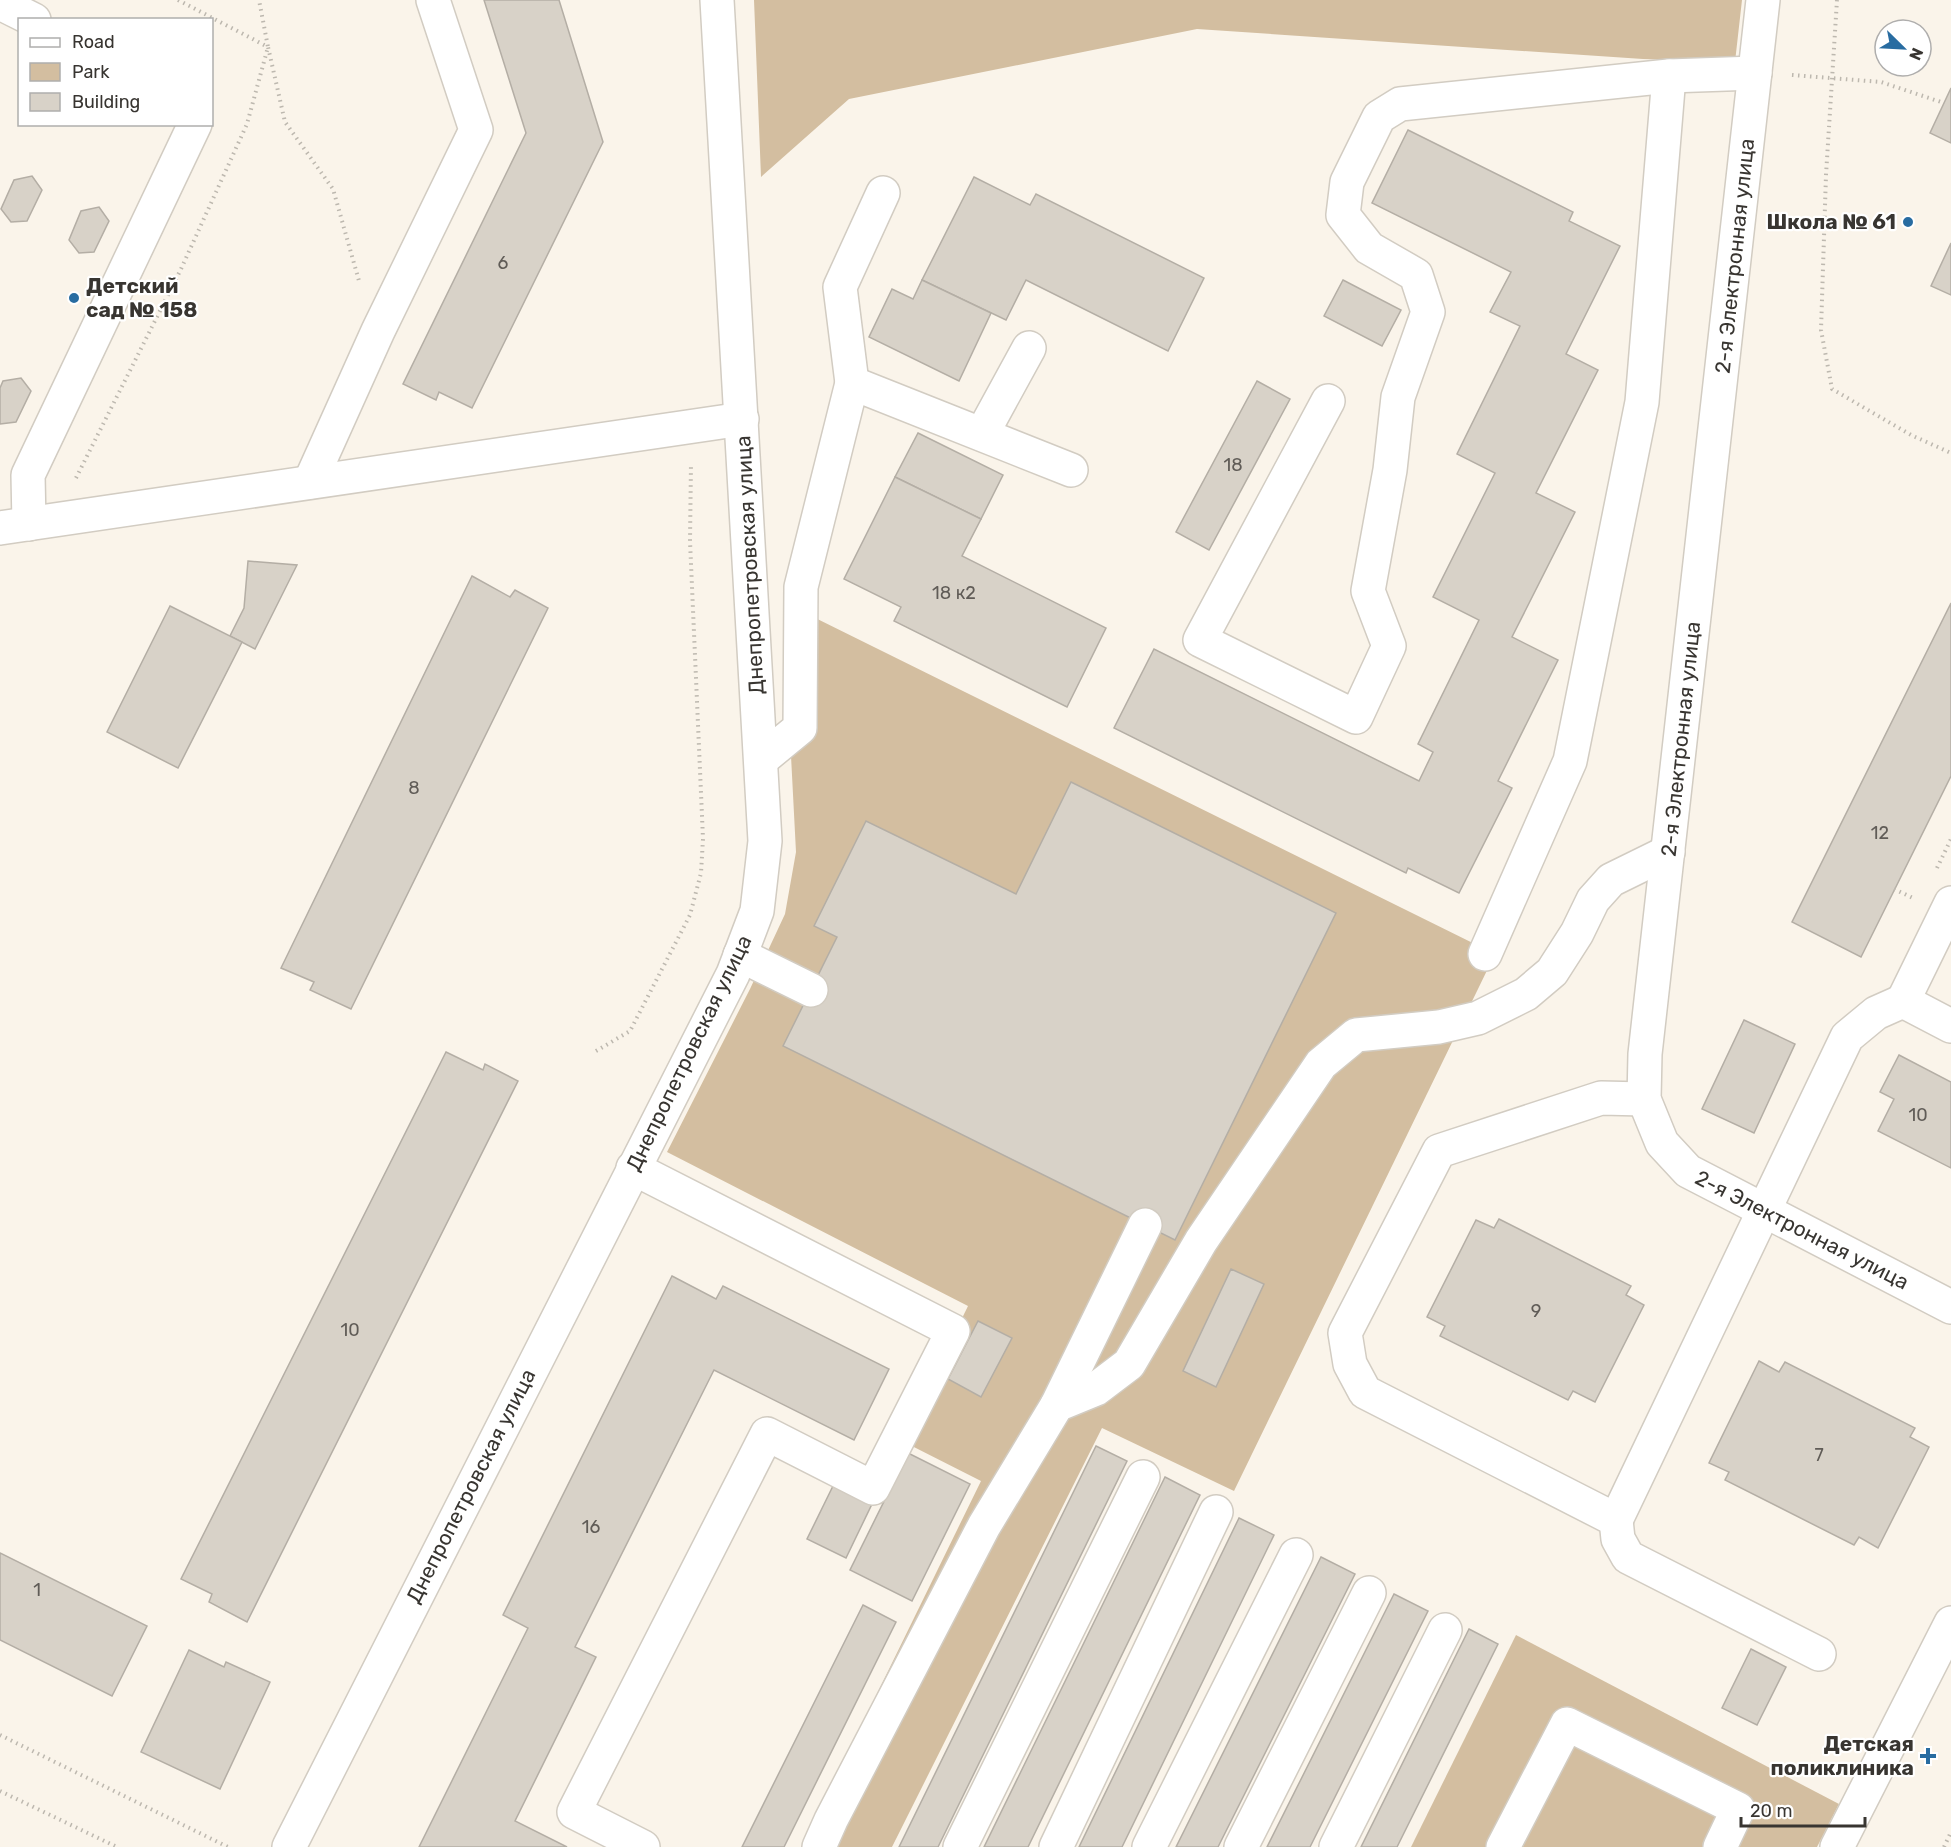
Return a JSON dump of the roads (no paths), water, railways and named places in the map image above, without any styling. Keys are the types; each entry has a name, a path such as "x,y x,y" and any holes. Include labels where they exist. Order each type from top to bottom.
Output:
{"street":[{"path":"310,482 378,331 476,130 433,0"},
{"name":"Днепропетровская улица","path":"293,1845 733,974 757,911 765,841 717,0"},
{"name":"2-я Электронная улица","path":"1763,0 1646,1053 1644,1099 1662,1143 1688,1171 1951,1306"},
{"path":"0,3 30,18"},
{"path":"1328,401 1200,640 1356,717 1389,646 1368,591 1390,470 1398,397 1428,312 1416,275 1370,248 1343,215 1347,182 1379,117 1400,104 1669,76 1755,73"},
{"path":"1485,954 1570,761 1642,402 1669,76"},
{"path":"194,126 28,475 15,526 742,419"},
{"path":"761,760 800,728 801,586 852,383 840,287 883,193"},
{"path":"982,434 1029,348"},
{"path":"852,383 1071,470"},
{"path":"1057,1405 1096,1389 1129,1364 1201,1241 1321,1064 1356,1035 1439,1026 1478,1018 1526,994 1551,972 1577,933 1593,900 1611,880 1668,852"},
{"path":"1820,1654 1628,1557 1618,1539 1616,1520 1848,1037 1876,1013 1903,1001 1951,903"},
{"path":"740,955 811,990"},
{"path":"1903,1001 1951,1026"},
{"path":"1616,1520 1365,1392 1350,1364 1346,1333 1439,1151 1601,1098 1644,1099"},
{"path":"633,1168 953,1331 873,1488 767,1434 574,1812 643,1847"},
{"path":"819,1847 984,1526 1057,1405 1144,1225"},
{"path":"960,1847 1143,1477"},
{"path":"1056,1847 1216,1512"},
{"path":"1149,1847 1296,1555"},
{"path":"1242,1847 1369,1593"},
{"path":"1837,1847 1951,1623"},
{"path":"1336,1847 1445,1630"},
{"path":"1503,1847 1567,1724 1738,1809 1720,1847"}],"place":[{"name":"Школа № 61","path":"1908,222"},
{"name":"Детский сад № 158","path":"74,298"},
{"name":"Детская поликлиника","path":"1928,1756"}]}
